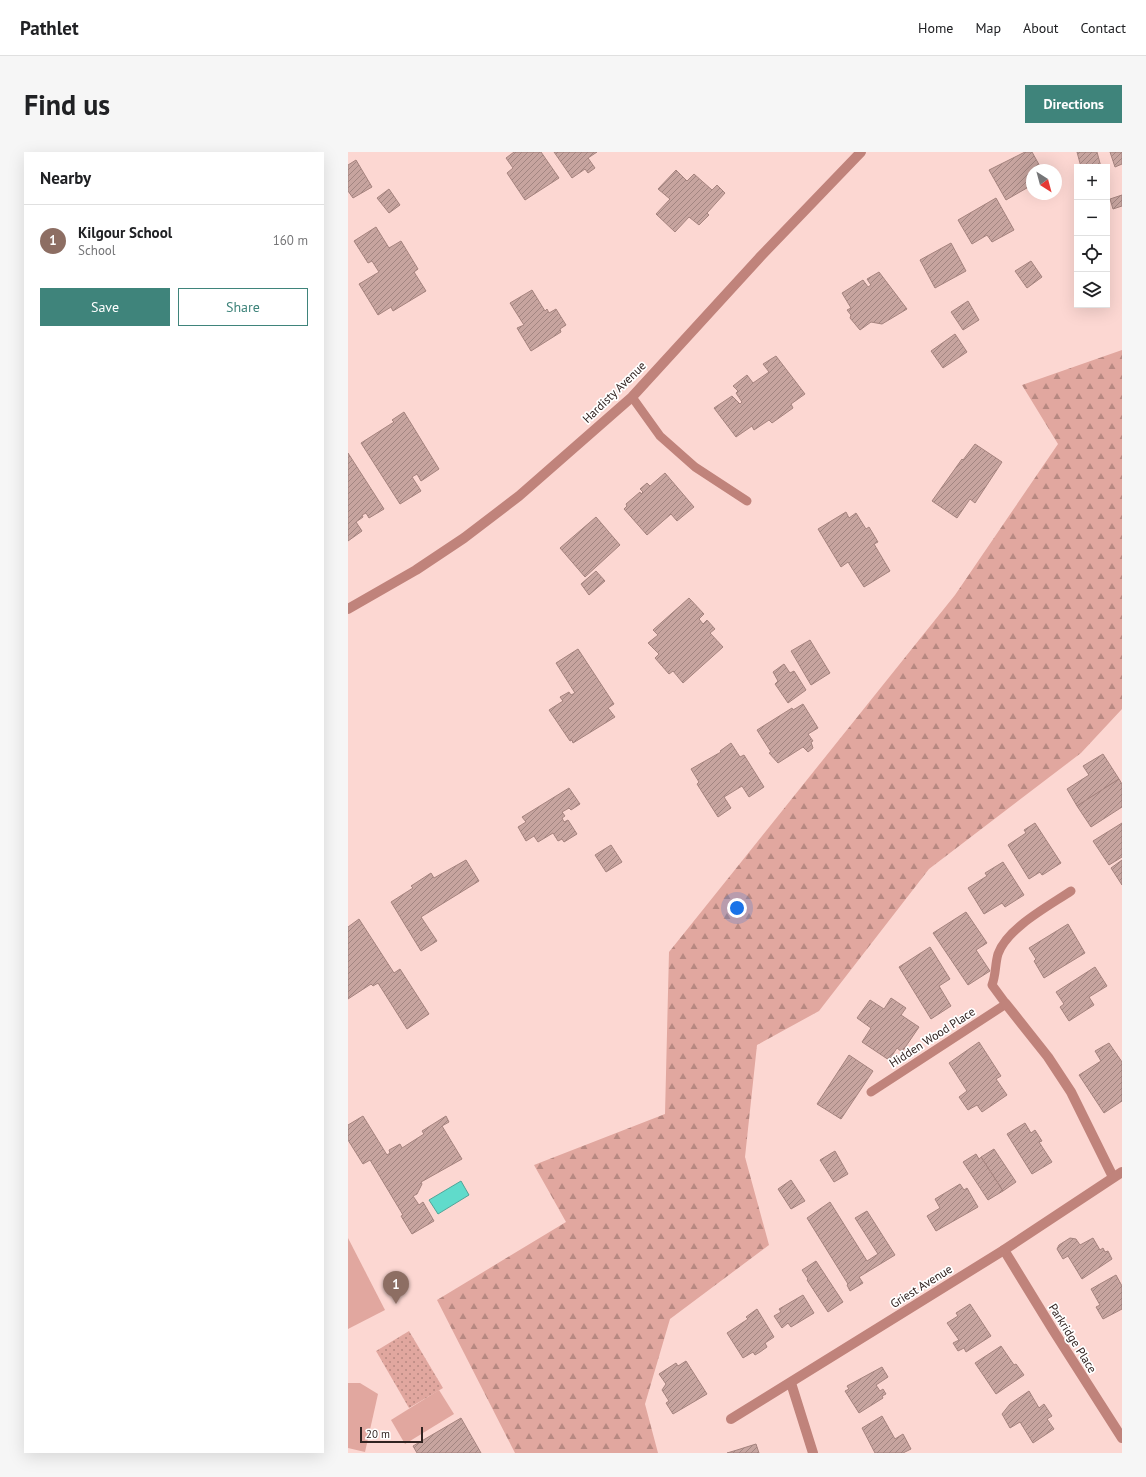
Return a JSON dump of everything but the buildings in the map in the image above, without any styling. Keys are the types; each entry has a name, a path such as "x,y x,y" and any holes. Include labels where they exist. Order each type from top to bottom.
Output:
{"street":[{"name":"Hardisty Avenue","path":"348,609 416,570 464,538 519,496 632,397 761,256 862,152"},
{"path":"1006,1004 1048,1057 1071,1092 1113,1178"},
{"name":"Griest Avenue","path":"731,1418 791,1383 1004,1250 1122,1172"},
{"name":"Parkridge Place","path":"1004,1250 1052,1330 1122,1438"},
{"path":"791,1383 813,1453"}],"lane":[{"path":"632,397 660,436 694,467 747,501"},
{"path":"1006,1004 992,985 996,972 998,955 1006,940 1023,925 1071,891"},
{"name":"Hidden Wood Place","path":"871,1092 1006,1004"}],"green space":[{"path":"1122,350 1122,709 1081,753 929,869 819,1011 757,1045 745,1157 769,1245 670,1319 645,1404 658,1453 515,1453 437,1300 566,1222 534,1165 665,1114 669,952 955,595 1058,444 1022,385"},
{"path":"348,1238 385,1310 348,1329"},
{"path":"409,1331 443,1388 409,1408 376,1351"},
{"path":"348,1383 360,1383 378,1394 365,1452 348,1448"},
{"path":"439,1390 454,1414 405,1444 391,1420"}],"water":[{"path":"461,1181 469,1195 438,1214 429,1200"}],"place":[{"name":"Kilgour School","path":"396,1304"}]}
